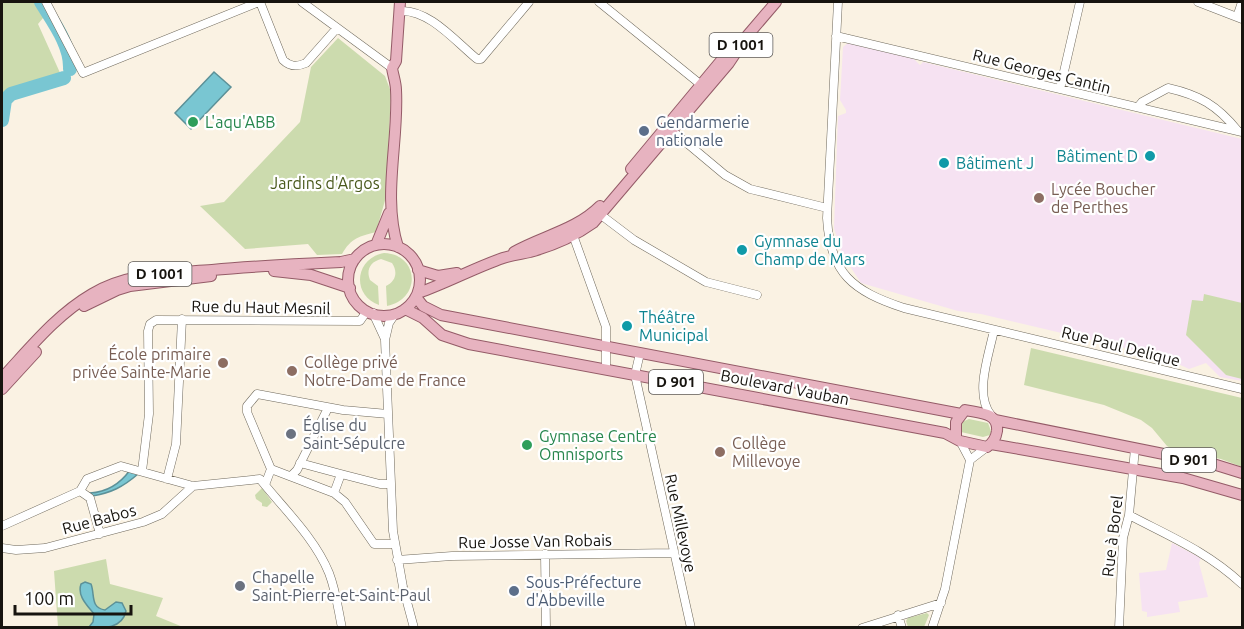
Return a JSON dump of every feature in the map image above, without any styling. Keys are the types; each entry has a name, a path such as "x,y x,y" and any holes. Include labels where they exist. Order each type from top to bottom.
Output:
{"main road":[{"name":"D 1001","path":"703,87 770,2"},
{"name":"D 1001","path":"418,270 438,276 470,271 506,257 531,252 584,230 601,215 669,128 776,2"},
{"path":"398,247 394,234 392,204 396,89 392,68 396,61 400,6"},
{"name":"D 1001","path":"506,257 529,243 570,227 592,214 669,128"},
{"path":"376,245 386,226 392,204"},
{"path":"417,295 420,281 418,270 412,258 398,247 387,244 376,245 355,259 349,274 350,288 356,301 370,312 383,315 400,312 417,295 470,271"},
{"name":"D 1001","path":"2,378 70,308 94,292 114,283 140,276 355,259"},
{"name":"D 1001","path":"2,389 72,316 87,304 117,290 152,282 274,271 312,275 350,288"},
{"name":"Boulevard Vauban","path":"417,295 423,306 441,315 993,417"},
{"name":"Boulevard Vauban","path":"400,312 423,318 442,335 461,342 945,433 958,439 989,445"},
{"path":"958,439 956,422 963,412"},
{"path":"989,445 997,433 993,417"},
{"name":"D 901","path":"993,417 1242,473"},
{"name":"D 901","path":"989,445 1133,469 1198,482 1242,495"}],"street":[{"path":"46,2 83,73 260,2 283,60 287,64 300,66 306,63 337,28"},
{"path":"302,2 392,68"},
{"path":"400,6 427,18 477,59 481,59 529,2"},
{"path":"600,2 703,87"},
{"name":"Rue Paul Delique","path":"838,2 827,207 828,235 840,269 858,288 876,299 904,308 1242,389"},
{"path":"1060,89 1080,2"},
{"path":"1198,2 1240,18 1242,2"},
{"name":"Rue Georges Cantin","path":"836,36 1240,131"},
{"path":"1138,107 1142,102 1167,88 1190,93 1225,115 1240,131"},
{"path":"669,128 725,175 750,189 827,207"},
{"path":"601,215 634,240 706,282 757,295"},
{"path":"573,235 606,327 606,369"},
{"path":"370,312 385,340"},
{"name":"Rue du Haut Mesnil","path":"142,471 149,414 148,331 150,324 156,320 360,321 370,312"},
{"path":"400,312 389,323 385,340 394,544 412,625"},
{"path":"167,479 177,444 182,320"},
{"path":"993,417 987,410 982,395 994,330"},
{"name":"Rue Millevoye","path":"640,353 636,375 691,627"},
{"path":"265,485 270,465 247,412 247,406 256,394 328,408 388,414"},
{"path":"963,412 982,395"},
{"path":"291,476 328,408"},
{"path":"958,439 970,460"},
{"path":"932,627 941,603 970,460 989,445"},
{"name":"Rue à Borel","path":"1119,627 1123,538 1129,515 1135,448"},
{"path":"300,463 380,484 391,484"},
{"path":"270,465 334,494 345,502 374,544 394,544"},
{"path":"2,526 81,491 87,479 121,466 193,486 258,478 313,544 329,572 342,627"},
{"path":"334,494 341,474"},
{"name":"Rue Babos","path":"2,548 16,550 45,548 143,522 162,514 193,486"},
{"path":"81,491 90,498 100,534"},
{"path":"1129,515 1196,549 1223,567 1242,584"},
{"name":"Rue Josse Van Robais","path":"397,560 452,556 674,553"},
{"path":"545,554 546,627"},
{"path":"861,627 941,603"},
{"path":"898,615 902,627"}],"shaded area":[{"name":"Lycée Boucher de Perthes","path":"848,43 913,58 920,65 923,62 1242,139 1242,381 1220,377 1206,363 1189,369 1163,357 981,314 958,311 861,283 842,254 834,228 838,116 846,113 840,100 843,47"},
{"path":"1172,543 1201,558 1199,563 1208,597 1178,602 1180,612 1147,617 1147,612 1142,611 1139,573 1166,570"}],"green space":[{"path":"2,2 43,2 48,12 38,24 61,75 2,96"},
{"name":"Jardins d'Argos","path":"338,38 385,76 391,92 386,197 376,232 356,238 342,254 317,255 308,244 245,249 200,206 224,202 300,122 311,67"},
{"path":"384,253 396,255 404,261 410,268 412,277 411,286 406,295 398,302 387,306 386,286 392,282 395,273 392,263 381,259 374,262 369,270 370,280 378,286 379,305 364,293 360,277 367,262 374,256"},
{"path":"1204,294 1242,303 1242,379 1226,375 1186,335 1192,300 1203,301"},
{"path":"1031,348 1242,398 1242,467 1221,459 1174,450 1141,420 1104,405 1024,385"},
{"path":"969,419 988,423 990,435 983,437 961,432 960,425"},
{"path":"262,488 272,502 267,507 262,506 262,503 256,499 255,495"},
{"path":"106,559 110,584 163,598 156,616 183,627 58,627 54,571"},
{"path":"927,613 929,615 924,627 908,627 906,621 908,618"}],"water":[{"path":"214,72 231,87 191,129 175,113"},
{"path":"130,470 138,474 122,486 99,495 92,496 90,493 113,486"},
{"path":"85,582 91,584 95,604 100,609 105,610 116,602 122,603 126,611 121,621 112,626 89,627 93,622 94,614 80,592 81,584"}],"waterway":[{"path":"41,2 68,51 70,69"},
{"path":"2,120 5,100 11,94 64,78"}],"place":[{"name":"L'aqu'ABB","path":"193,122"},
{"name":"Gendarmerie nationale","path":"644,131"},
{"name":"Bâtiment D","path":"1150,156"},
{"name":"Bâtiment J","path":"944,163"},
{"name":"Lycée Boucher de Perthes","path":"1039,198"},
{"name":"Gymnase du Champ de Mars","path":"742,250"},
{"name":"Théâtre Municipal","path":"627,326"},
{"name":"École primaire privée Sainte-Marie","path":"223,363"},
{"name":"Collège privé Notre-Dame de France","path":"292,371"},
{"name":"Église du Saint-Sépulcre","path":"291,434"},
{"name":"Gymnase Centre Omnisports","path":"527,445"},
{"name":"Collège Millevoye","path":"720,452"},
{"name":"Chapelle Saint-Pierre-et-Saint-Paul","path":"240,586"},
{"name":"Sous-Préfecture d'Abbeville","path":"514,591"}]}
